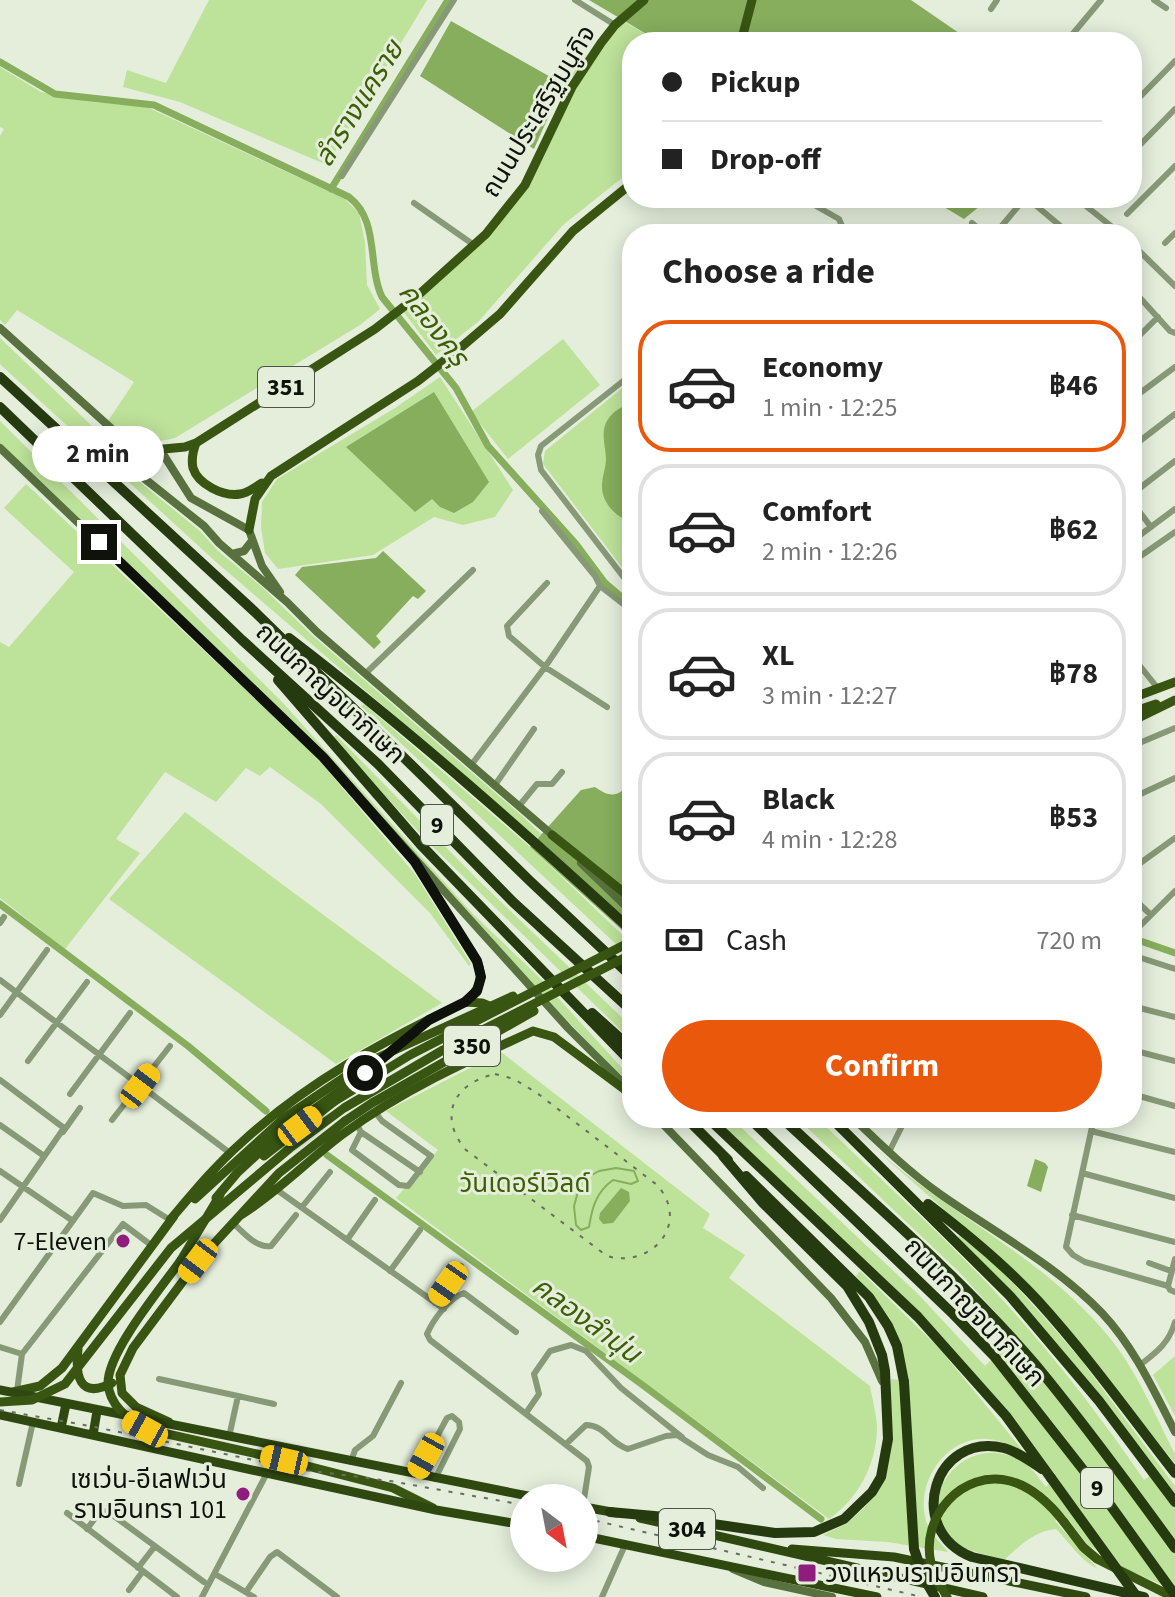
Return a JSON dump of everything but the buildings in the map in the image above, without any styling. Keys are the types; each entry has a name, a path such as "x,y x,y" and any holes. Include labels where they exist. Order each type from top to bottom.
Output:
{"highway":[{"name":"ถนนกาญจนาภิเษก","path":"0,377 255,612 622,967"},
{"name":"ถนนกาญจนาภิเษก","path":"0,407 242,640 378,764 513,902 622,1002"},
{"path":"255,612 337,675 533,840 622,922"},
{"path":"242,640 421,845 622,1053"},
{"path":"543,970 622,1040"},
{"path":"610,1512 775,1533 814,1532 844,1519 858,1507 881,1477 888,1439 882,1355 875,1334 847,1286 763,1203 696,1128"},
{"path":"719,1128 918,1317 1006,1416 1137,1597"},
{"name":"ถนนกาญจนาภิเษก","path":"759,1128 953,1314 1016,1384 1103,1495 1174,1596"},
{"name":"ถนนกาญจนาภิเษก","path":"793,1128 964,1289 1034,1363 1175,1548"},
{"path":"841,1128 1010,1296 1082,1380 1175,1501"},
{"path":"723,1156 770,1197 869,1297 888,1326 897,1346 904,1382 914,1549 935,1597"},
{"path":"895,1179 978,1245 1037,1299 1175,1473"},
{"path":"9,1391 510,1493"},
{"path":"61,1428 66,1404"},
{"path":"93,1435 97,1411"},
{"path":"0,1415 436,1510 510,1523"},
{"path":"1049,1475 1022,1456 1001,1447 972,1449 949,1462 936,1483 933,1509 938,1528 954,1548 972,1557 1144,1597"},
{"name":"304","path":"598,1510 983,1597"},
{"name":"304","path":"598,1539 877,1597"},
{"path":"764,1547 825,1549 894,1557 1086,1597"}],"main road":[{"name":"ถนนประเสริฐมนูกิจ","path":"153,450 196,443 375,329 474,245 506,211 535,166 572,87 617,24 644,0"},
{"path":"744,32 752,0"},
{"name":"351","path":"265,481 288,463 418,381 459,349 500,314 573,231 622,191"},
{"path":"0,328 122,438 168,459 191,498 249,530"},
{"path":"196,443 192,455 194,471 216,490 241,494 265,481"},
{"path":"0,448 323,757 415,862 622,1083"},
{"path":"153,450 141,458 138,467 141,475 204,526 317,632 622,893"},
{"path":"265,481 255,499 249,530 251,542 262,566 287,602"},
{"path":"232,554 244,551 251,542"},
{"path":"1142,691 1172,682"},
{"path":"1142,692 1172,682"},
{"path":"1142,709 1175,700"},
{"path":"1142,716 1175,700"},
{"path":"552,835 622,902"},
{"path":"170,1220 230,1153 275,1113 361,1056 465,1002 480,984 480,970 415,862"},
{"name":"350","path":"436,1510 393,1488 145,1429 125,1418 112,1398 108,1383 118,1350 181,1260 216,1198 284,1139 335,1101 410,1055 622,946"},
{"name":"350","path":"0,1402 32,1400 65,1384 171,1248 344,1108 443,1050 622,959"},
{"name":"350","path":"120,1375 133,1348 198,1261 279,1173 345,1121 598,971"},
{"name":"350","path":"9,1391 48,1381 170,1220 284,1118 376,1057 567,974"},
{"path":"465,1002 495,1008 503,1019 505,1035 499,1046"},
{"path":"216,1198 237,1173 276,1137 382,1060 429,1020"},
{"path":"241,1215 277,1190 314,1157 359,1128 375,1112 418,1087 533,1031 554,1037 622,1086"},
{"path":"667,1128 841,1309 865,1342 879,1370 886,1394"},
{"path":"864,1128 938,1193 1023,1250 1090,1302 1140,1365 1175,1432"},
{"path":"78,1345 76,1368 79,1381 87,1388 105,1387 120,1375"},
{"path":"120,1375 122,1393 128,1401 183,1428"},
{"path":"947,1597 930,1560 932,1529 940,1509 963,1487 984,1480 1009,1481 1040,1497 1097,1559 1174,1596"},
{"path":"730,1568 764,1582 832,1597"}],"street":[{"path":"342,176 454,0"},
{"path":"575,0 617,24"},
{"path":"991,9 997,0"},
{"path":"1074,32 1101,0"},
{"path":"1154,0 1166,8"},
{"path":"1142,95 1175,61"},
{"path":"1142,143 1175,109"},
{"path":"1142,199 1175,166"},
{"path":"414,203 474,245"},
{"path":"820,208 839,219 841,224"},
{"path":"1004,224 1017,208"},
{"path":"1038,208 1058,224"},
{"path":"1088,208 1108,224"},
{"path":"1127,214 1133,208"},
{"path":"1165,243 1175,233"},
{"path":"1142,254 1175,286"},
{"path":"1142,300 1175,333"},
{"path":"1142,333 1158,317"},
{"path":"1142,392 1175,367"},
{"path":"622,382 541,446 538,455 541,470 622,575"},
{"path":"1142,439 1175,414"},
{"path":"1142,486 1175,461"},
{"path":"1142,534 1175,509"},
{"path":"542,511 600,586 622,603"},
{"path":"1142,515 1151,527"},
{"path":"1142,555 1175,532"},
{"path":"366,673 473,570"},
{"path":"547,583 507,626 509,636 545,667 607,707"},
{"path":"472,764 545,667 600,586"},
{"path":"1142,668 1156,686"},
{"path":"1142,742 1175,728"},
{"path":"495,785 534,729"},
{"path":"519,806 537,784 552,784 562,772"},
{"path":"1142,793 1175,778"},
{"path":"1142,862 1175,838"},
{"path":"1142,923 1175,891"},
{"path":"1142,906 1150,914"},
{"path":"0,1015 47,950"},
{"path":"1142,958 1175,969"},
{"path":"0,980 230,1153"},
{"path":"28,1061 87,982"},
{"path":"1142,1009 1175,1017"},
{"path":"70,1094 130,1013"},
{"path":"112,1120 170,1046"},
{"path":"1142,1053 1175,1061"},
{"path":"0,1080 62,1128"},
{"path":"1142,1097 1175,1106"},
{"path":"0,1220 62,1128 80,1108"},
{"path":"375,1112 382,1121 431,1155 420,1172 408,1186 399,1185 352,1150 359,1128 420,1172"},
{"path":"0,1125 44,1156"},
{"path":"889,1152 902,1128"},
{"path":"1092,1128 1065,1243 1073,1255 1168,1286 1175,1292"},
{"path":"1091,1131 1175,1152"},
{"path":"0,1171 73,1221"},
{"path":"302,1207 330,1172"},
{"path":"1082,1173 1175,1198"},
{"path":"277,1190 444,1309"},
{"path":"0,1322 93,1193 123,1206 146,1205 170,1220"},
{"path":"347,1240 375,1200"},
{"path":"233,1223 257,1244 267,1247 296,1215"},
{"path":"1072,1215 1175,1242"},
{"path":"9,1391 22,1354 123,1224 151,1245"},
{"path":"390,1271 420,1230"},
{"path":"1168,1286 1175,1259"},
{"path":"1149,1263 1171,1271"},
{"path":"435,1303 461,1266"},
{"path":"516,1332 464,1293 457,1295 444,1309 428,1331 428,1338 589,1464 586,1484"},
{"path":"1140,1365 1163,1347 1171,1336 1175,1322"},
{"path":"526,1413 539,1394 534,1374 550,1351 571,1345 586,1351 621,1388 682,1437 708,1455 738,1467 763,1488"},
{"path":"0,1347 22,1354"},
{"path":"159,1379 274,1404"},
{"path":"351,1462 355,1450 373,1436 401,1383"},
{"path":"229,1437 238,1396"},
{"path":"416,1475 447,1418 452,1416 459,1422 460,1429 435,1479"},
{"path":"19,1484 33,1422"},
{"path":"566,1444 581,1427 591,1424 601,1428 615,1444 628,1449 666,1436 682,1437"},
{"path":"202,1597 267,1473"},
{"path":"87,1529 99,1513 107,1511 204,1582"},
{"path":"67,1513 177,1597"},
{"path":"602,1597 625,1545"},
{"path":"129,1590 155,1546"},
{"path":"246,1592 277,1552 337,1597"},
{"path":"215,1574 254,1597"}],"green space":[{"path":"209,0 427,0 327,165 180,102 123,87 127,70 166,83"},
{"path":"616,17 642,32 622,32 622,178 563,225 479,321 436,355 403,311 523,193 569,78"},
{"path":"0,67 41,92 93,102 147,107 345,199 359,213 365,242 367,285 380,309 360,325 175,438 147,441 125,433 108,421 134,382 17,310 5,325 0,320 0,136 4,129 0,127"},
{"path":"0,338 92,426 132,449 126,457 131,475 200,531 313,636 541,834 537,838 215,561 3,367 0,364"},
{"path":"563,339 600,385 508,459 471,412"},
{"path":"440,377 513,490 495,517 463,525 434,517 373,555 278,569 265,553 261,527 262,502 277,479 395,408"},
{"path":"622,388 622,567 543,464 545,451"},
{"path":"0,421 284,704 472,913 539,977 622,1068 622,1078 309,737 0,446"},
{"path":"26,484 312,752 415,874 471,964 469,966 430,913 321,804 270,767 260,776 246,768 216,802 165,772 116,839 140,853 65,949 0,898 0,642 9,647 74,572 4,508"},
{"path":"364,704 530,847 622,934 622,950 361,706"},
{"path":"336,735 478,880 622,1017 622,1031 432,846 332,739"},
{"path":"185,812 442,1003 336,1064 109,899"},
{"name":"วันเดอร์เวิลด์","path":"501,1052 710,1214 703,1228 745,1255 729,1278 870,1386 877,1424 869,1468 849,1502 829,1519 396,1198 438,1150 386,1111"},
{"path":"724,1128 742,1128 919,1295 985,1366 1016,1335 960,1273 808,1128 827,1128 946,1241 1009,1307 1070,1379 1144,1480 1155,1472 957,1238 960,1235 1000,1269 1081,1360 1175,1486 1175,1590 1130,1571 1088,1545 1064,1514 1055,1521 1098,1569 1080,1556 1056,1529 1034,1536 1004,1560 957,1544 942,1529 937,1511 939,1492 948,1475 963,1462 982,1454 1003,1454 1026,1464 1046,1487 1056,1476 976,1375"},
{"path":"856,1132 914,1181 1045,1274 1089,1314 1119,1350 1137,1379 1175,1454 1175,1463 979,1240"},
{"path":"860,1271 939,1348 1024,1452 997,1441 973,1440 947,1453 937,1464 925,1491 924,1506 928,1525 948,1552 823,1535 846,1524 864,1508 884,1479 891,1379 905,1381 873,1296 856,1276"},
{"path":"1175,1356 1175,1416 1153,1375"}],"shaded area":[{"path":"589,0 911,0 957,32 643,32"},
{"path":"451,21 563,84 534,149 420,76"},
{"path":"946,208 978,208 964,219"},
{"path":"434,392 489,482 473,502 454,513 440,507 432,499 415,512 346,447"},
{"path":"621,407 622,518 611,508 602,491 606,459 605,426"},
{"path":"383,551 426,591 418,599 413,596 376,636 381,642 374,649 295,575 302,567 376,558"},
{"path":"595,787 615,794 622,790 622,930 530,847 581,790"},
{"path":"1035,1159 1048,1167 1041,1192 1027,1186"},
{"path":"621,1188 629,1192 630,1201 613,1223 603,1224 599,1219 600,1213"}],"waterway":[{"name":"ลำรางแคราย","path":"331,189 448,0"},
{"name":"คลองครุ","path":"0,62 55,94 154,105 349,197 365,218 382,297 456,388 488,446 576,544 605,583 622,597"},
{"name":"คลองลำนุ่น","path":"0,904 188,1046 266,1111"},
{"name":"คลองครุ","path":"1142,941 1175,953"},
{"name":"คลองลำนุ่น","path":"327,1155 821,1519"},
{"path":"616,1168 634,1171 638,1181 631,1184 613,1180 607,1185 596,1201 589,1227 581,1230 576,1225 574,1206 581,1181 599,1171 616,1168"}],"railway":[{"path":"495,1074 514,1079 537,1093 657,1185 666,1199 670,1214 662,1240 639,1256 607,1256 466,1150 453,1125 454,1103 469,1085 495,1074"},
{"path":"0,1410 297,1469 390,1481 510,1502"},
{"path":"598,1521 922,1597"}],"place":[{"name":"7-Eleven","path":"123,1241"},
{"name":"เซเว่น-อีเลฟเว่น รามอินทรา 101","path":"243,1494"},
{"name":"วงแหวนรามอินทรา","path":"807,1573"}],"route":[{"path":"99,542 323,757 415,862 477,961 480,984 472,996 429,1020 365,1073"}]}
